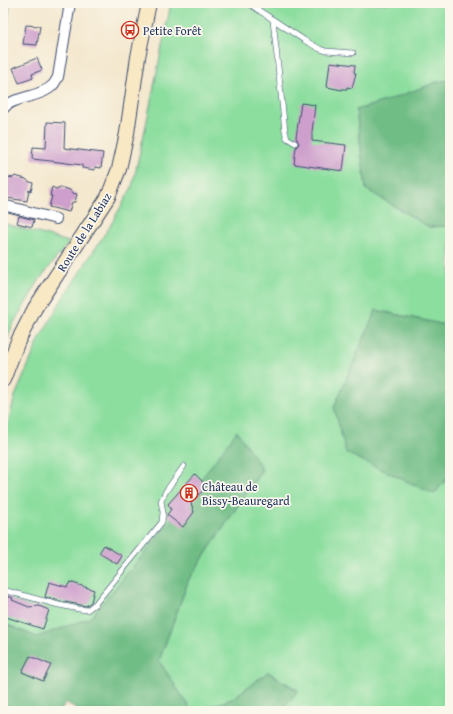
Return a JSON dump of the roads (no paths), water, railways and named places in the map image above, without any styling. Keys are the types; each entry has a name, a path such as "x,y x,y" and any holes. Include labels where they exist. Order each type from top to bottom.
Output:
{"main road":[{"name":"Route de la Labiaz","path":"3,380 18,340 35,308 108,197 119,169 127,133 138,57 149,3"}],"street":[{"path":"3,109 10,102 47,90 53,85 58,77 70,3"},
{"path":"3,205 56,219"}],"lane":[{"path":"248,3 320,49 326,51 353,53"},
{"path":"273,20 285,131 287,138 295,142"},
{"path":"3,590 79,609 87,610 96,604 162,522 163,512 161,501 166,491 184,466"}],"place":[{"name":"Petite Forêt","path":"130,30"},
{"name":"Château de Bissy-Beauregard","path":"189,493"}]}
